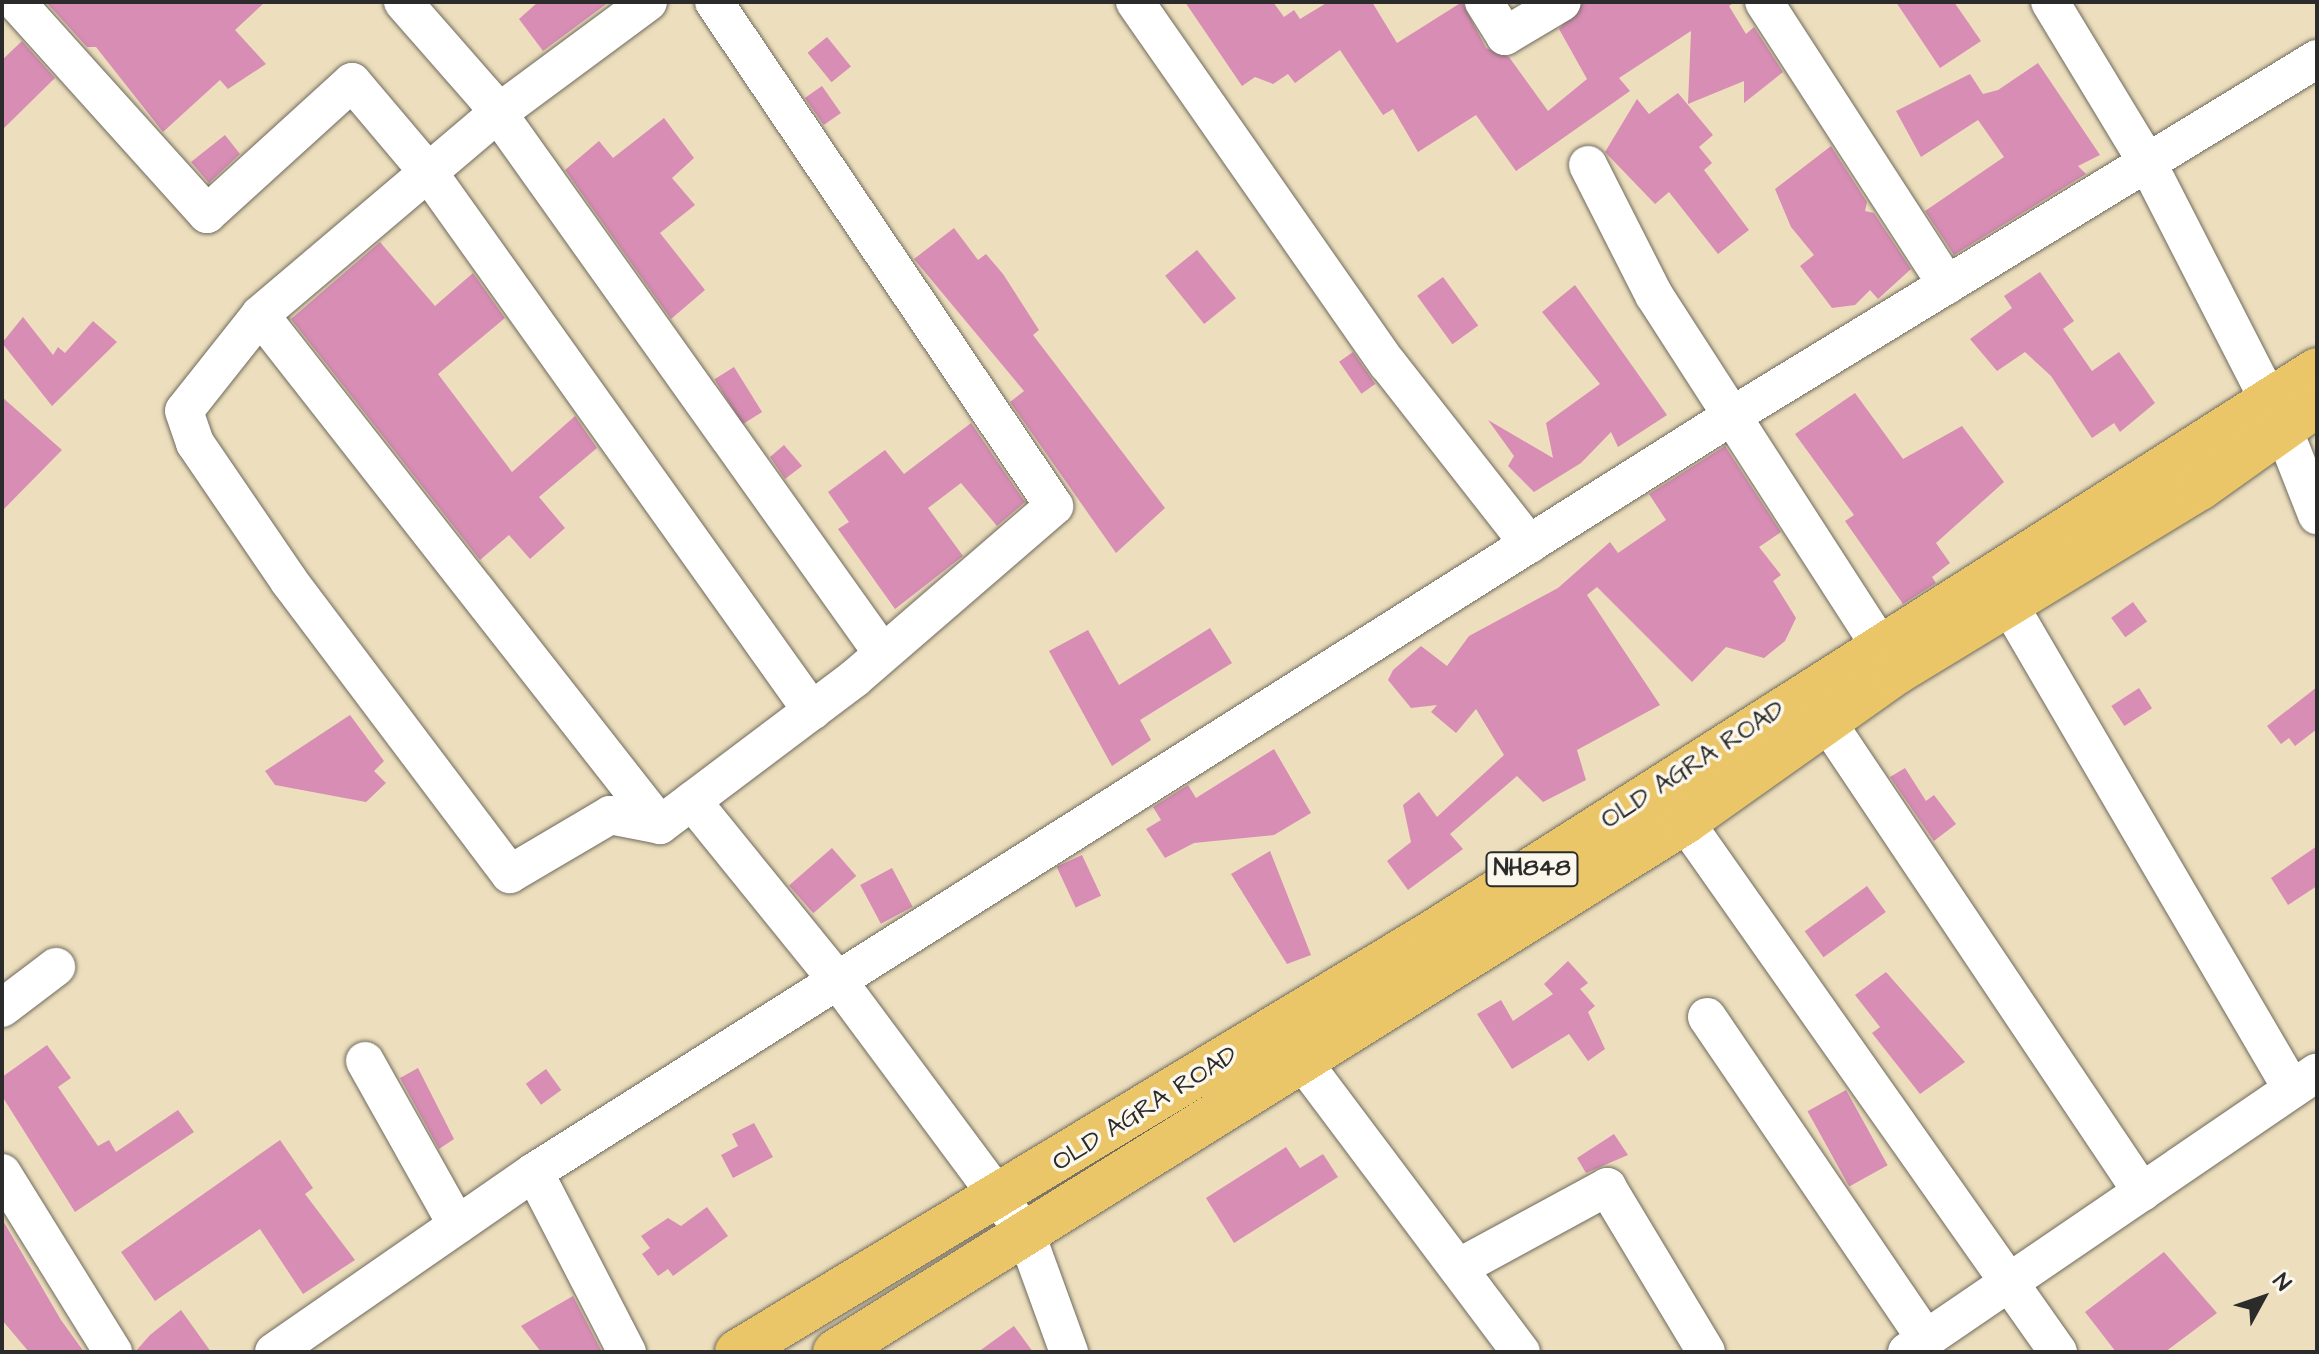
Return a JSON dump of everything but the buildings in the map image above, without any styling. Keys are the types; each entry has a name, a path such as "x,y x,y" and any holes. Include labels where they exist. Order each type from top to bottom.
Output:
{"highway":[{"name":"OLD AGRA ROAD","path":"748,1349 1889,658 2289,410 2317,370"},
{"name":"NH848","path":"835,1352 1685,822 1827,722 1889,658 2008,603 2200,488 2289,410"}],"street":[{"path":"2,17 17,2 207,214 352,82 428,172 812,711"},
{"path":"403,2 498,113 881,651"},
{"path":"648,2 498,113 260,315 184,411 195,443 289,581 510,874 610,815 660,825 812,711 1054,506 714,2"},
{"path":"1135,2 1388,364 1529,544"},
{"path":"1484,2 1505,36 1562,2"},
{"path":"1764,2 1947,285"},
{"path":"2050,2 2148,164 2289,410 2317,515"},
{"path":"274,1352 534,1172 1735,414 2317,59"},
{"path":"1588,165 1654,295 1735,414 1889,658"},
{"path":"260,315 660,825"},
{"path":"1707,1017 1916,1346 2305,1080 2008,603"},
{"path":"1827,722 2142,1192"},
{"path":"692,801 838,981 1026,1234 1069,1352"},
{"path":"1685,822 2012,1281 2058,1352"},
{"path":"2,1008 56,967"},
{"path":"365,1061 457,1225"},
{"path":"1303,1062 1521,1352"},
{"path":"534,1172 627,1352"},
{"path":"2,1173 113,1352"},
{"path":"1458,1268 1607,1187 1706,1352"}]}
